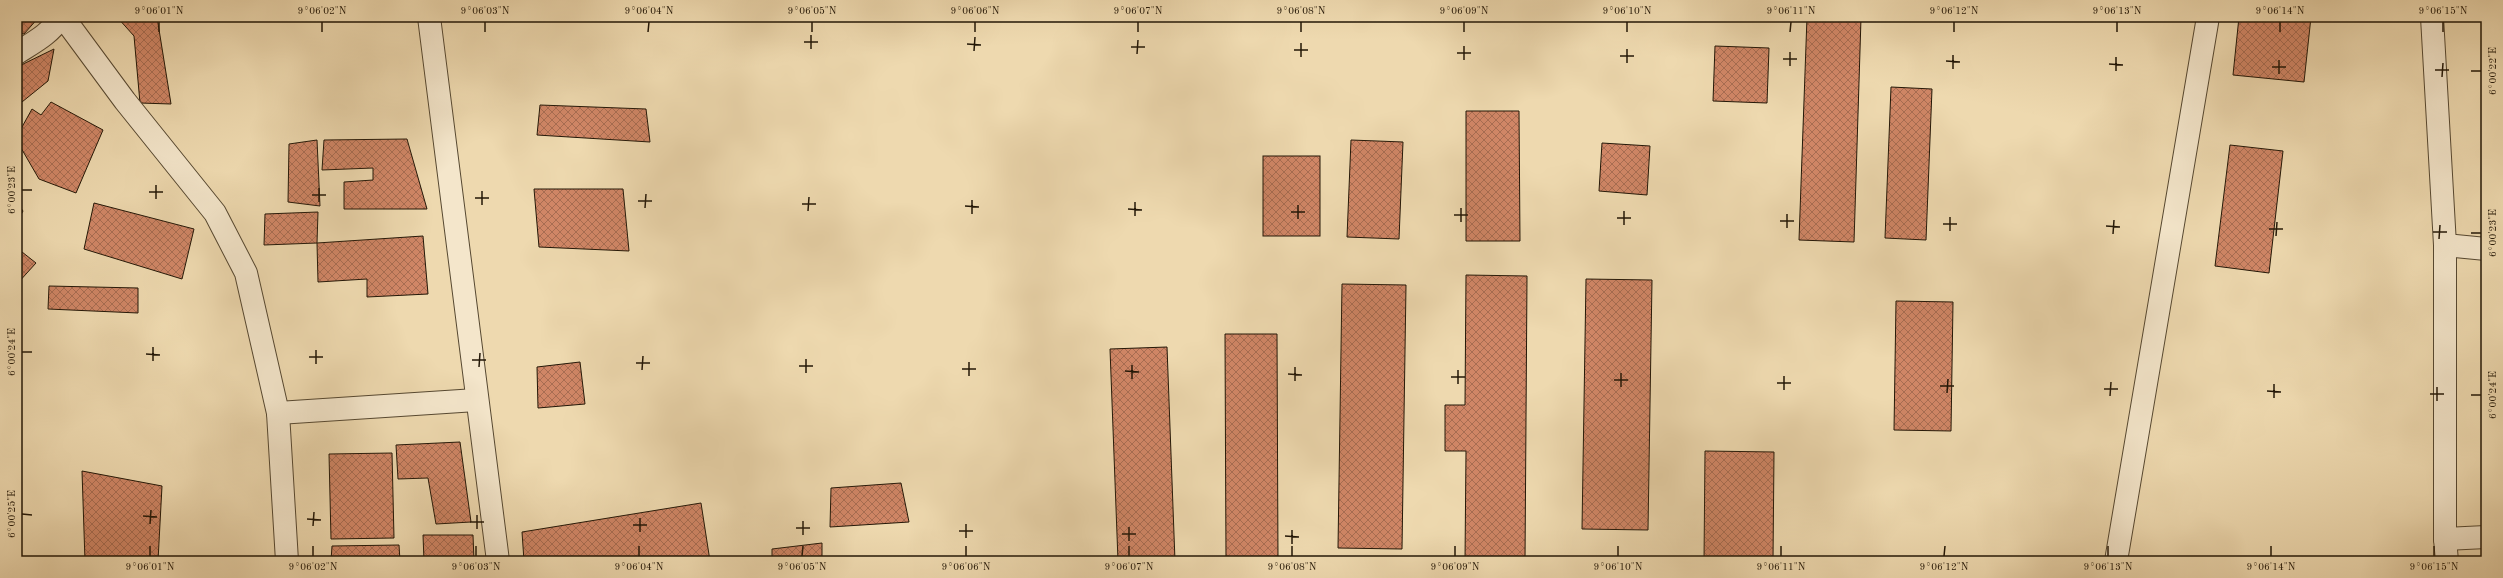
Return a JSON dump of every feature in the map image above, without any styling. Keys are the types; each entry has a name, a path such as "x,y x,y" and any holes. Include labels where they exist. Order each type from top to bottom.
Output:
{"street":[{"path":"17,53 39,40 53,28 62,17 125,101 215,213 246,273 278,413 287,561"},
{"path":"429,17 476,400 498,561"},
{"path":"2116,561 2208,17"},
{"path":"2432,17 2445,245 2445,539 2447,561"},
{"path":"2445,245 2486,249"},
{"path":"278,413 476,400"},
{"path":"2445,539 2486,537"}],"building":[{"path":"17,17 39,17 24,34 17,32"},
{"path":"117,17 157,17 171,104 140,103 134,36"},
{"path":"1807,17 1861,18 1854,242 1799,240"},
{"path":"2239,17 2311,17 2304,82 2233,75"},
{"path":"1715,46 1769,48 1767,103 1713,101"},
{"path":"54,49 48,81 17,106 17,67"},
{"path":"1891,87 1932,89 1926,240 1885,238"},
{"path":"51,102 103,130 76,193 39,179 17,141 17,136 32,109 41,115"},
{"path":"540,105 646,109 650,142 537,135"},
{"path":"1466,111 1519,111 1520,241 1466,241"},
{"path":"407,139 427,209 344,209 344,182 373,180 373,168 322,170 324,140"},
{"path":"317,140 320,206 288,202 289,144"},
{"path":"1351,140 1403,142 1399,239 1347,237"},
{"path":"1602,143 1650,146 1647,195 1599,191"},
{"path":"2230,145 2283,151 2269,273 2215,266"},
{"path":"1263,156 1320,156 1320,236 1263,236"},
{"path":"534,189 623,189 629,251 539,247"},
{"path":"17,203 23,211 17,222"},
{"path":"94,203 194,229 182,279 84,249"},
{"path":"318,212 317,243 264,245 265,214"},
{"path":"423,236 428,294 367,297 367,279 318,282 317,243"},
{"path":"17,248 36,263 17,284"},
{"path":"1466,275 1527,276 1525,561 1465,561 1466,451 1445,451 1445,405 1465,405"},
{"path":"1586,279 1652,280 1648,530 1582,529"},
{"path":"1342,284 1406,285 1402,549 1338,548"},
{"path":"49,286 138,288 138,313 48,309"},
{"path":"1896,301 1953,302 1951,431 1894,430"},
{"path":"1225,334 1277,334 1278,561 1226,561"},
{"path":"1167,347 1175,561 1118,561 1110,349"},
{"path":"580,362 585,404 538,408 537,367"},
{"path":"460,442 471,522 436,524 428,478 398,479 396,445"},
{"path":"1705,451 1774,452 1773,561 1704,561"},
{"path":"392,453 394,538 331,539 329,454"},
{"path":"82,471 162,486 158,561 85,561"},
{"path":"901,483 909,522 830,527 831,488"},
{"path":"701,503 710,561 524,561 522,532"},
{"path":"423,535 473,535 474,561 424,561"},
{"path":"822,543 822,561 772,561 772,549"},
{"path":"399,545 400,561 331,561 332,546"}]}
